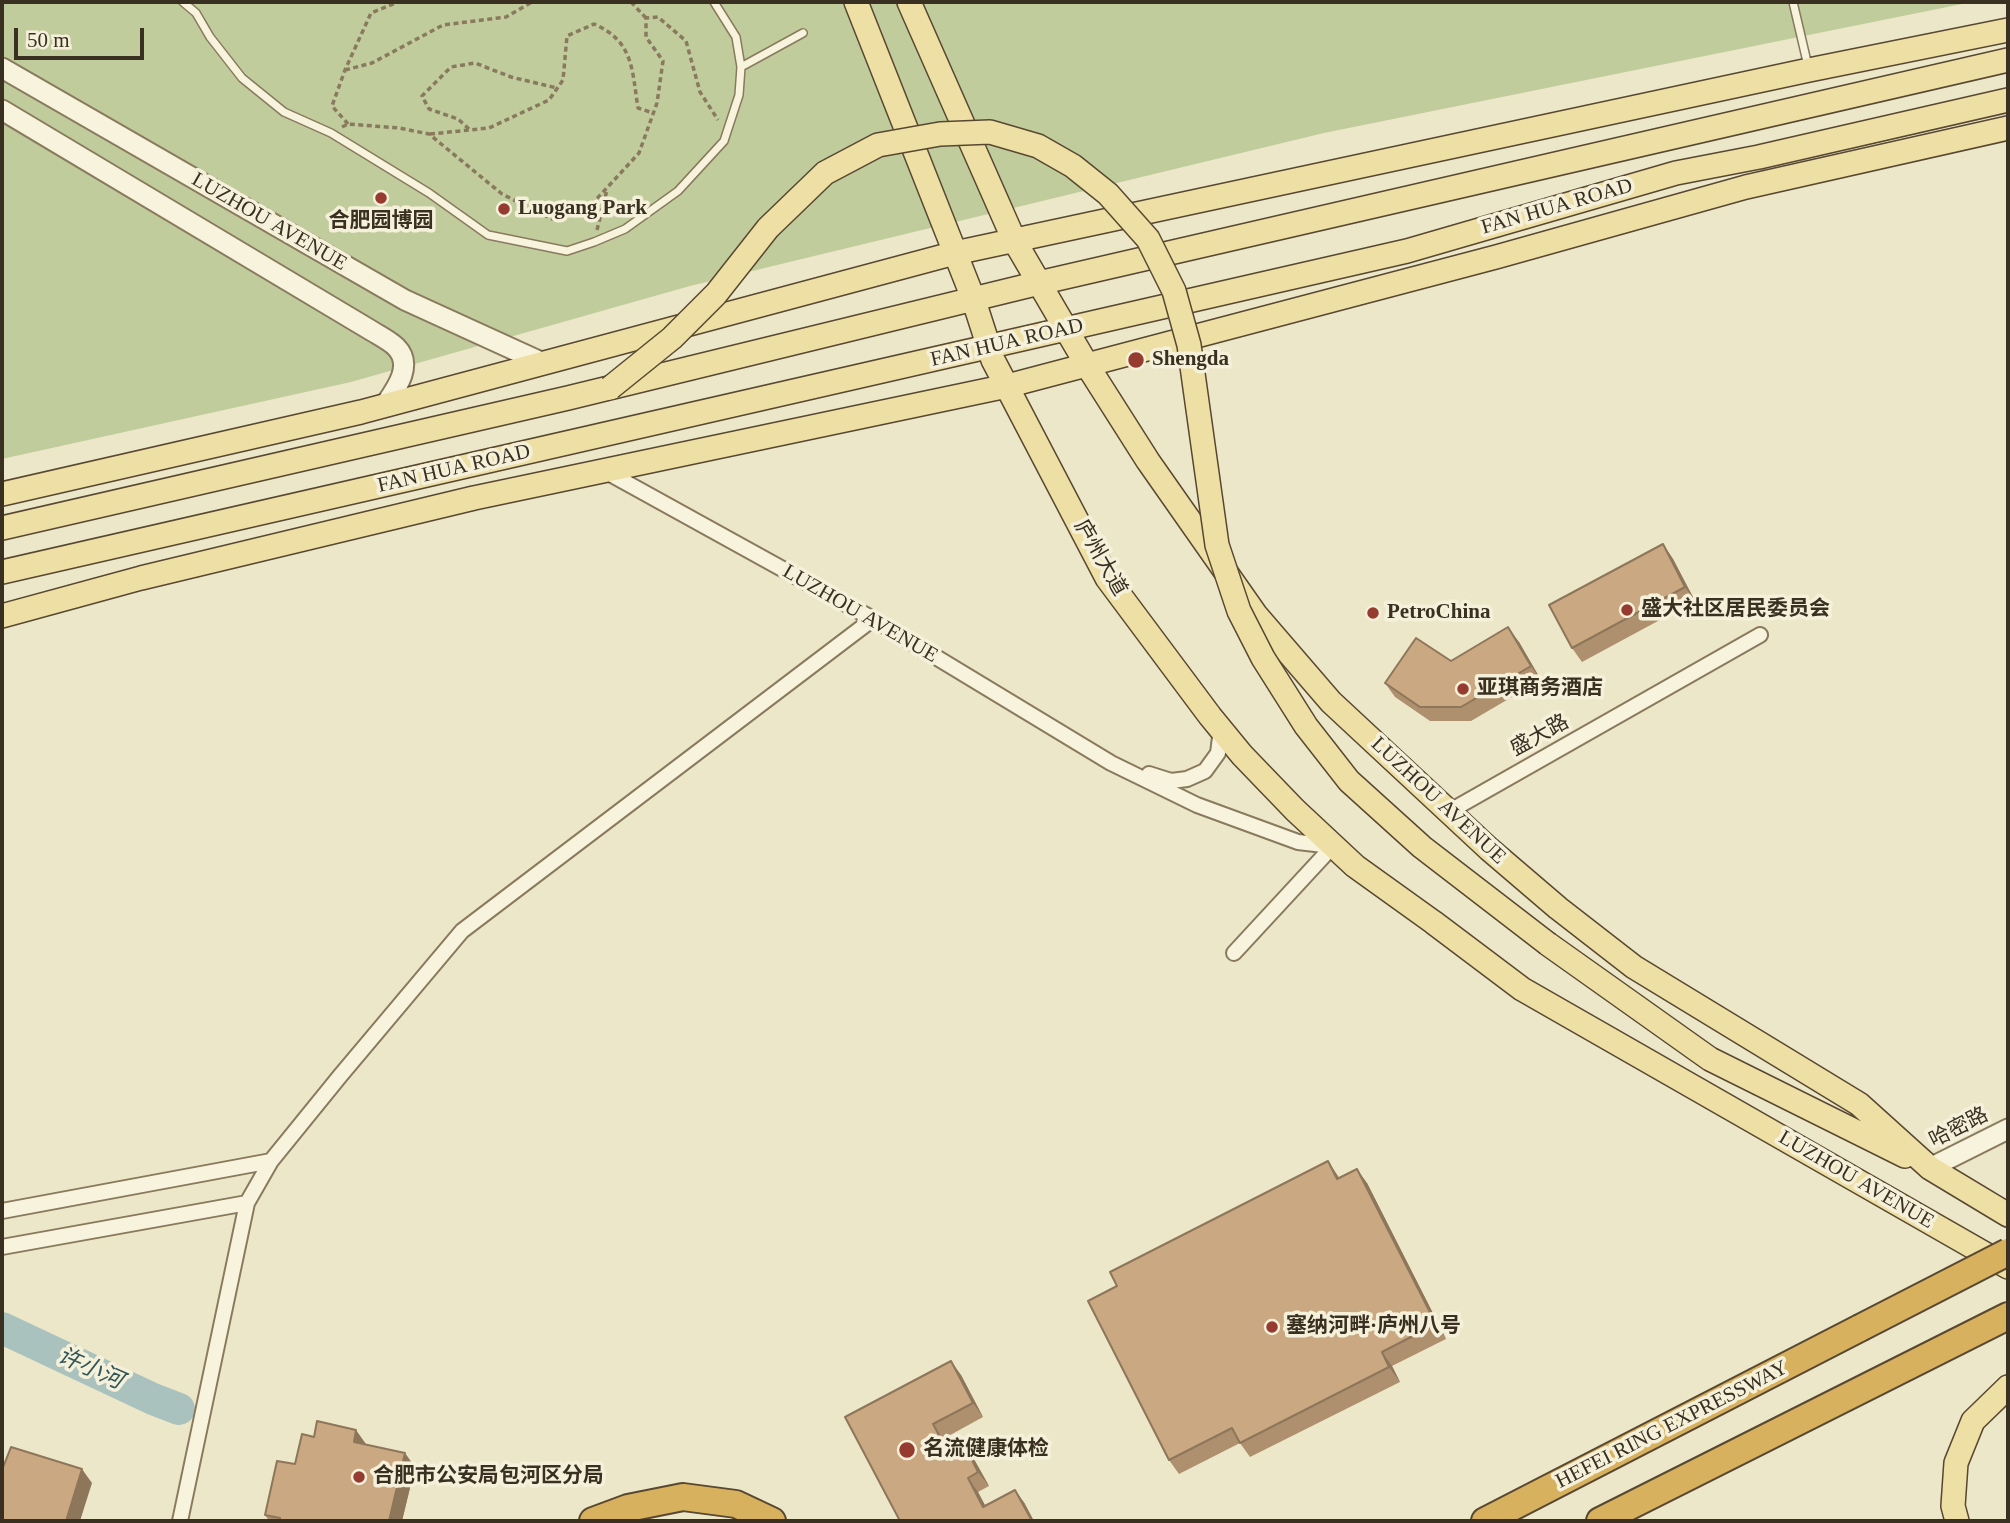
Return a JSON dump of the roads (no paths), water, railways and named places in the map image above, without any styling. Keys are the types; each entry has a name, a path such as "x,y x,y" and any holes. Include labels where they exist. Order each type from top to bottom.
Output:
{"highway":[{"name":"HEFEI RING EXPRESSWAY","path":"1485,1521 2008,1252"},
{"path":"1600,1521 2008,1317"},
{"path":"1639,1521 1926,1357"},
{"path":"593,1521 628,1508 683,1497 736,1504 772,1521"}],"main road":[{"name":"庐州大道","path":"856,2 973,298 993,360 1107,578 1242,755 1334,846"},
{"path":"909,2 1014,240"},
{"path":"2,494 385,405 955,253 2008,30"},
{"name":"FAN HUA ROAD","path":"2,528 610,388 1039,282 2008,60"},
{"name":"FAN HUA ROAD","path":"2,572 1407,251 1676,173 1759,157 2008,100"},
{"path":"2,617 141,578 474,498 1007,386 1483,261 1746,187 2008,128"},
{"path":"610,388 672,338 716,294 768,228 825,173 878,145 940,134 990,132 1038,146 1073,166 1108,194 1148,239 1174,291 1189,345 1217,545 1240,611 1263,658 1306,726 1349,781 1422,848 1548,944 1710,1059 1930,1168"},
{"name":"LUZHOU AVENUE","path":"1014,240 1087,365 1148,461 1256,615 1331,702 1489,849 1558,908 1634,967 1859,1104 1930,1168 2008,1215"},
{"path":"2,604 141,578"},
{"name":"LUZHOU AVENUE","path":"1334,846 1355,866 1522,989 2008,1267"},
{"path":"1957,1521 1953,1506 1956,1463 1973,1421 2008,1387"}],"street":[{"name":"LUZHOU AVENUE","path":"2,68 405,300 543,363"},
{"name":"LUZHOU AVENUE","path":"2,110 360,323 397,348 404,358 404,368 397,387 385,405"},
{"name":"LUZHOU AVENUE","path":"605,471 873,619 1111,763"},
{"path":"180,1521 247,1203 271,1161 462,930 873,619"},
{"name":"盛大路","path":"1450,811 1760,635"},
{"path":"1111,763 1171,781 1186,779 1205,771 1218,753 1221,729"},
{"path":"1111,763 1197,805 1298,842 1334,846"},
{"path":"1234,953 1334,846"},
{"name":"哈密路","path":"1930,1168 2008,1129"},
{"path":"2,1211 271,1161"},
{"path":"2,1247 247,1203"}],"lane":[{"path":"183,2 196,13 210,37 242,78 284,112 331,133 429,193 488,235 567,251 625,229 678,191 724,141 739,95 741,67 736,37 714,2"},
{"path":"1793,2 1809,70"},
{"path":"741,67 803,33"}],"waterway":[{"name":"许小河","path":"2,1328 179,1409"}],"place":[{"name":"合肥园博园","path":"381,198"},
{"name":"Luogang Park","path":"504,209"},
{"name":"Shengda","path":"1136,360"},
{"name":"盛大社区居民委员会","path":"1627,610"},
{"name":"PetroChina","path":"1373,613"},
{"name":"亚琪商务酒店","path":"1463,689"},
{"name":"塞纳河畔·庐州八号","path":"1272,1327"},
{"name":"名流健康体检","path":"907,1450"},
{"name":"合肥市公安局包河区分局","path":"359,1477"}]}
